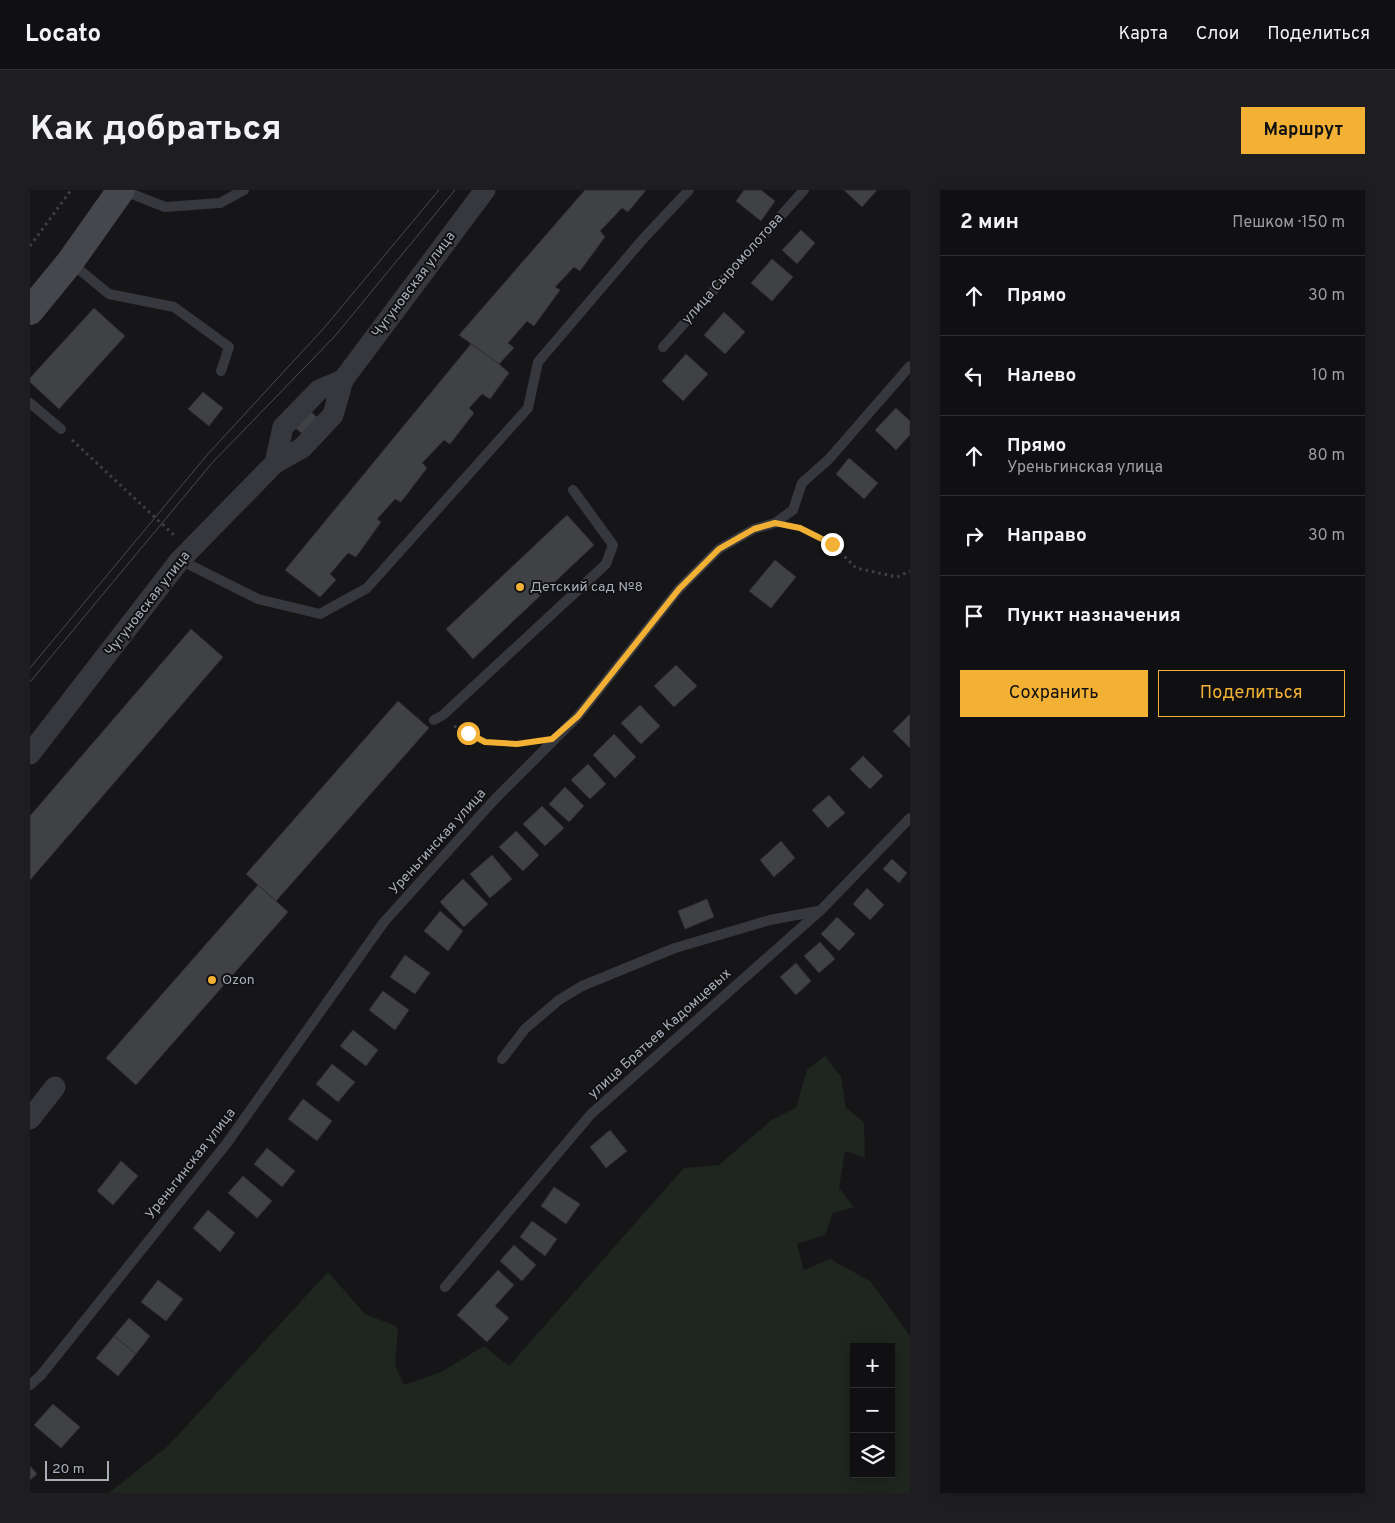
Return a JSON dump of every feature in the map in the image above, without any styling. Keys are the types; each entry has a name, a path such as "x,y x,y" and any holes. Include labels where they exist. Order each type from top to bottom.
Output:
{"main road":[{"path":"30,311 70,262 121,190"}],"street":[{"name":"Чугуновская улица","path":"30,754 185,555 275,463 302,448 333,415 343,380 485,190"},
{"path":"275,463 283,427 319,390 343,380"},
{"path":"30,1119 55,1087"}],"lane":[{"path":"121,190 165,207 220,203 244,190"},
{"path":"185,555 258,599 320,614 367,588 528,408 538,362 643,239 689,190"},
{"name":"улица Сыромолотова","path":"663,347 804,190"},
{"path":"70,262 109,294 174,307 229,347 221,371"},
{"name":"Уреньгинская улица","path":"30,1385 41,1375 227,1143 384,922 495,799 578,716 679,589 719,549 754,529 775,523 792,510 802,482 829,459 910,366"},
{"path":"30,403 61,429"},
{"path":"438,717 606,564 613,545 572,490"},
{"name":"улица Братьев Кадомцевых","path":"445,1287 591,1114 821,910 910,818"},
{"path":"502,1059 525,1029 559,1000 582,986 675,948 770,920 821,910"}],"path":[{"path":"30,246 71,190"},
{"path":"61,429 185,555"},
{"path":"775,523 800,528 832,544 856,568 897,577 910,571"},
{"path":"438,717 485,742 517,744 534,742"}],"shaded area":[{"path":"825,1056 841,1077 846,1108 864,1122 865,1158 845,1151 839,1188 854,1207 833,1213 825,1235 797,1244 804,1270 830,1259 870,1281 910,1336 910,1493 109,1493 168,1446 328,1272 365,1314 398,1327 395,1365 404,1385 441,1372 484,1346 509,1366 684,1168 719,1165 773,1119 796,1108 807,1070"}],"building":[{"path":"585,190 646,190 628,212 622,208 600,231 605,237 580,271 574,267 555,287 560,290 534,326 527,321 508,343 514,348 499,364 459,335"},
{"path":"744,190 761,190 775,201 761,221 736,201"},
{"path":"844,190 877,190 862,207"},
{"path":"801,230 815,243 797,264 782,250"},
{"path":"772,259 793,277 772,301 751,283"},
{"path":"94,308 125,336 59,409 30,382 30,378"},
{"path":"724,312 745,332 725,354 704,335"},
{"path":"471,344 509,373 490,399 482,394 469,408 474,413 450,444 444,440 422,463 427,468 401,502 395,499 377,519 381,522 356,557 348,553 330,574 336,580 320,597 285,570"},
{"path":"686,354 708,374 683,401 662,381"},
{"path":"203,392 223,408 209,426 188,409"},
{"path":"896,408 910,421 910,435 896,450 875,430"},
{"path":"308,409 320,420 306,437 293,426"},
{"path":"849,458 878,483 864,499 836,474"},
{"name":"Детский сад №8","path":"567,515 594,545 473,659 446,629"},
{"path":"775,560 796,577 771,608 749,591"},
{"path":"191,629 223,657 30,880 30,816"},
{"path":"676,665 697,686 674,707 654,686"},
{"path":"398,701 429,728 276,901 246,874"},
{"path":"640,705 660,726 641,744 621,723"},
{"path":"910,714 910,748 893,731"},
{"path":"614,734 636,757 615,778 593,755"},
{"path":"863,756 883,776 870,789 850,769"},
{"path":"588,764 606,784 590,799 571,780"},
{"path":"565,787 584,806 569,822 549,804"},
{"path":"829,795 845,813 828,828 812,810"},
{"path":"542,806 564,828 545,846 523,824"},
{"path":"516,831 539,855 523,871 499,847"},
{"path":"781,841 795,858 774,877 760,860"},
{"path":"492,855 512,879 490,898 470,874"},
{"path":"892,859 907,873 899,883 883,869"},
{"path":"463,879 488,904 464,927 440,902"},
{"path":"258,885 288,912 136,1085 106,1058"},
{"path":"867,888 884,905 870,920 853,904"},
{"path":"707,899 714,917 685,929 678,911"},
{"path":"440,911 463,931 448,951 424,931"},
{"path":"837,917 855,934 839,951 821,934"},
{"path":"820,942 835,959 819,973 804,956"},
{"path":"405,955 430,973 415,994 390,977"},
{"path":"796,963 811,981 796,995 780,977"},
{"path":"383,991 409,1010 395,1030 369,1010"},
{"path":"353,1030 378,1050 366,1066 340,1046"},
{"path":"332,1064 355,1082 338,1102 316,1084"},
{"path":"303,1099 332,1121 317,1141 288,1119"},
{"path":"610,1130 627,1151 606,1168 590,1147"},
{"path":"267,1148 295,1171 282,1187 254,1164"},
{"path":"121,1161 138,1176 113,1205 97,1191"},
{"path":"243,1176 272,1201 257,1218 228,1193"},
{"path":"554,1187 580,1204 566,1224 541,1206"},
{"path":"208,1210 235,1233 220,1252 193,1228"},
{"path":"532,1221 557,1239 545,1256 520,1237"},
{"path":"514,1245 536,1265 522,1281 500,1261"},
{"path":"498,1270 514,1285 495,1306 509,1318 487,1342 457,1315"},
{"path":"158,1280 183,1299 166,1321 141,1302"},
{"path":"129,1318 150,1336 136,1354 114,1336"},
{"path":"114,1336 136,1354 118,1376 96,1358"},
{"path":"53,1404 80,1427 61,1448 34,1425"},
{"path":"30,1466 37,1474 30,1480"}],"tram line":[{"path":"30,668 207,455 324,328 439,190"},
{"path":"30,682 212,463 335,336 455,190"}],"place":[{"name":"Детский сад №8","path":"520,587"},
{"name":"Ozon","path":"212,980"}],"route":[{"path":"468,733 485,742 517,744 552,739 578,716 679,589 719,549 754,529 775,523 800,528 832,544"}]}
